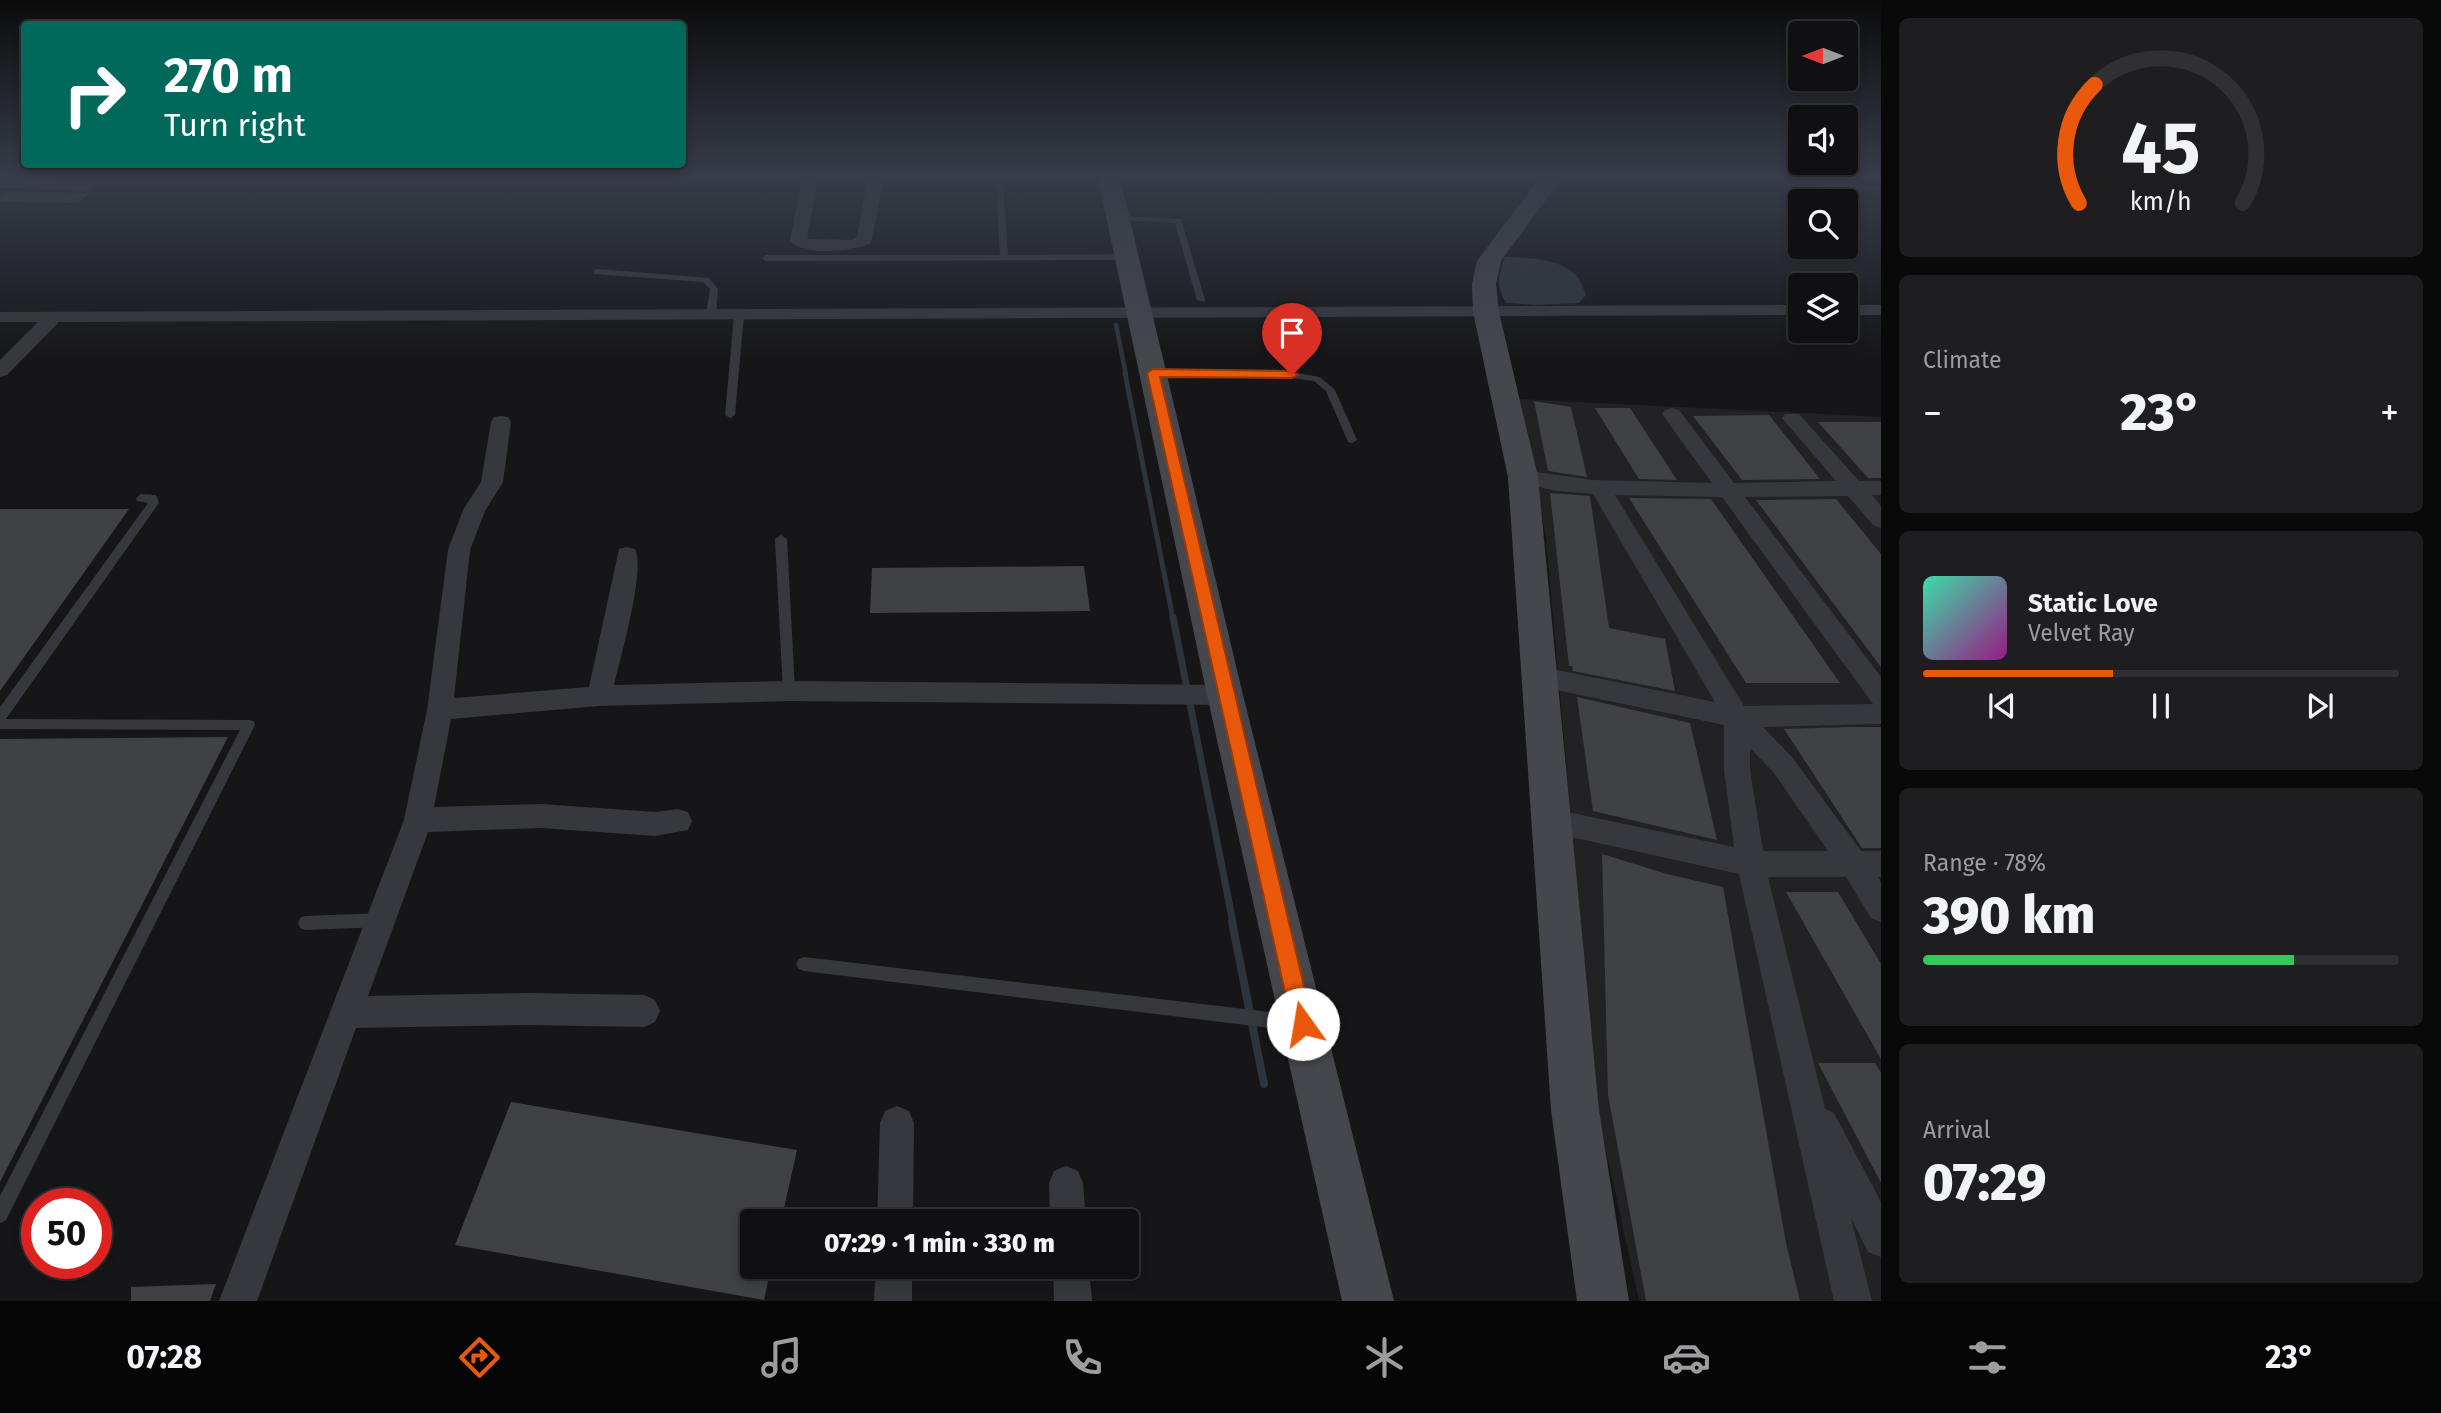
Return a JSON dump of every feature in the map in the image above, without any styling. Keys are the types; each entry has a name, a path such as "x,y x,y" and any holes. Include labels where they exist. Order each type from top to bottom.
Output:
{"street":[{"path":"798,239 802,244 855,245 865,239"},
{"path":"1123,239 1153,373 1200,694 1303,1024 1368,1301"},
{"path":"1506,239 1489,261 1484,284 1486,312 1524,477 1575,1110 1603,1301"},
{"path":"0,317 1788,310"},
{"path":"1858,310 1881,310"},
{"path":"0,371 54,317"},
{"path":"1672,414 1881,696"},
{"path":"1792,418 1881,520"},
{"path":"238,1301 418,821 440,710 459,550 474,510 492,482 501,422"},
{"path":"1524,477 1567,487 1729,491 1881,488"},
{"path":"1600,488 1737,717 1783,765 1868,864 1881,908"},
{"path":"599,695 623,593 627,555"},
{"path":"1542,677 1737,717 1881,714"},
{"path":"440,710 599,695 789,691 1200,694"},
{"path":"1737,717 1737,770 1751,864 1853,1301"},
{"path":"418,821 541,817 655,824 678,821"},
{"path":"1553,821 1751,864 1868,864"},
{"path":"345,1012 528,1009 644,1011"},
{"path":"1804,1089 1881,1239"},
{"path":"895,1209 897,1123"},
{"path":"1066,1183 1067,1209"},
{"path":"893,1301 894,1279"},
{"path":"1072,1279 1073,1301"}],"lane":[{"path":"1003,239 1004,256"},
{"path":"1183,239 1201,300"},
{"path":"766,258 1128,257"},
{"path":"597,272 706,280 714,289 711,315"},
{"path":"730,415 739,315"},
{"path":"1153,373 1292,375 1317,379 1330,390 1352,440"},
{"path":"0,718 154,503 152,498 141,498"},
{"path":"781,539 789,691"},
{"path":"0,724 249,725 0,1214"},
{"path":"305,923 382,920"},
{"path":"804,964 1303,1024"}],"shaded area":[{"path":"1505,257 1533,258 1562,265 1578,277 1586,295 1579,303 1506,303 1500,291 1499,280"},
{"path":"1520,399 1881,417 1881,1301 1639,1301 1597,1109 1546,538"}],"building":[{"path":"1534,401 1571,407 1587,477 1548,471"},
{"path":"1595,408 1630,408 1677,480 1639,479"},
{"path":"1769,415 1820,479 1742,480 1693,416"},
{"path":"1818,422 1881,422 1881,478 1868,478"},
{"path":"1550,493 1590,496 1609,628 1665,639 1675,691 1573,671 1572,666 1569,666"},
{"path":"1629,498 1711,499 1840,683 1746,683"},
{"path":"1836,499 1881,554 1881,667 1756,500"},
{"path":"0,509 129,509 0,691"},
{"path":"1084,566 1090,611 870,613 872,568"},
{"path":"1577,697 1690,723 1717,840 1593,811"},
{"path":"1881,727 1881,848 1862,848 1784,729"},
{"path":"228,737 0,1182 0,739"},
{"path":"1602,854 1667,874 1723,887 1786,1243 1800,1301 1646,1301 1608,1095"},
{"path":"1786,892 1838,892 1881,964 1881,1059"},
{"path":"1818,1063 1875,1063 1881,1073 1881,1183"},
{"path":"511,1102 797,1150 784,1209 740,1209 740,1279 768,1279 764,1300 455,1245"},
{"path":"216,1284 210,1301 131,1301 131,1287"}],"waterway":[{"path":"1116,325 1126,375"},
{"path":"1125,373 1173,619"},
{"path":"1173,617 1233,923"},
{"path":"1232,922 1264,1084"}],"route":[{"path":"1292,375 1153,373 1225,695 1303,1024"}]}
